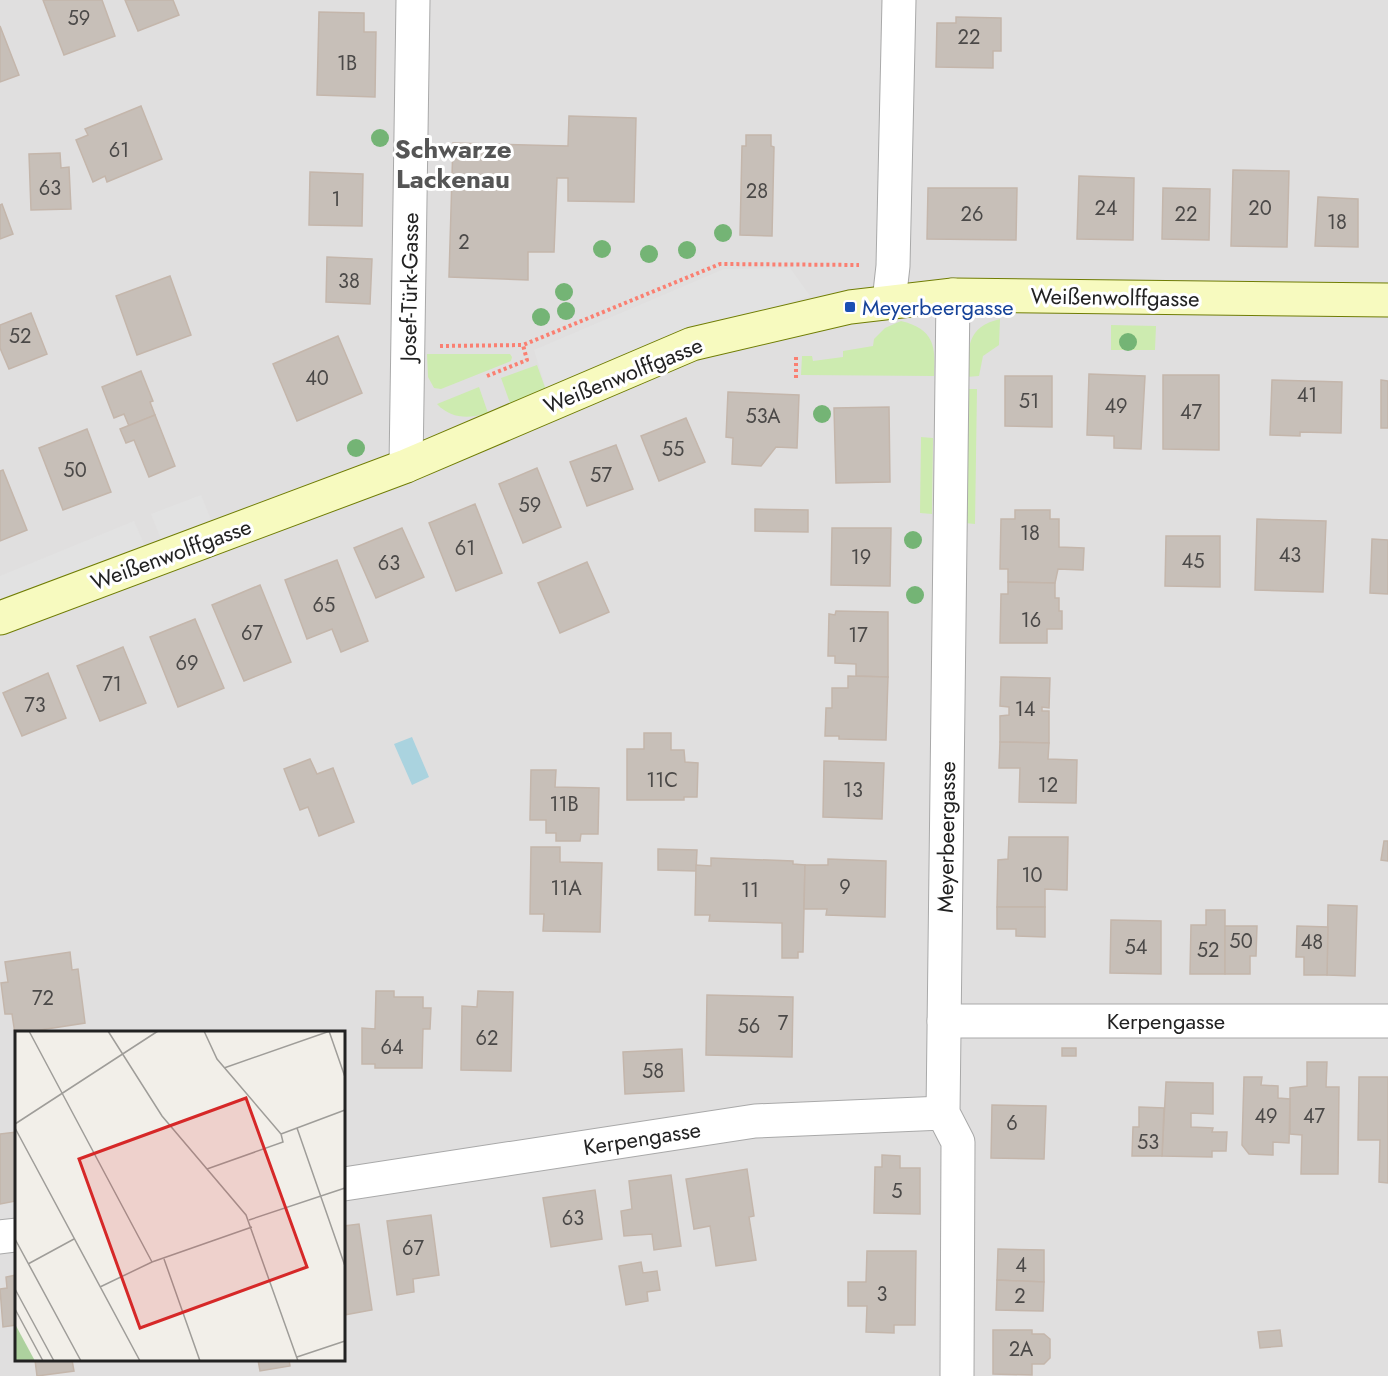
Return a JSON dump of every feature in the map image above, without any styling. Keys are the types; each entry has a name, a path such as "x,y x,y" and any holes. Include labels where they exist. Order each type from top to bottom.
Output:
{"street":[{"name":"Josef-Türk-Gasse","path":"406,466 413,0"},
{"path":"889,301 893,266 899,0"},
{"name":"Weißenwolffgasse","path":"0,618 406,466 692,344 850,307 953,295 1388,300"},
{"name":"Meyerbeergasse","path":"953,295 943,1113 958,1142 957,1376"},
{"name":"Kerpengasse","path":"944,1020 1388,1021"},
{"name":"Kerpengasse","path":"345,1185 755,1121 943,1113"},
{"path":"0,1237 15,1235"}],"path":[{"path":"433,346 523,345"},
{"path":"796,357 796,378"}],"shaded area":[{"path":"0,0 1388,0 1388,1376 0,1376"},
{"path":"790,268 810,296 721,324 546,389 534,350 724,269"},
{"path":"201,495 211,520 161,539 151,514"},
{"path":"134,521 145,546 0,608 0,576"}],"green space":[{"path":"1000,319 999,345 983,356 979,376 966,377 969,348 975,333 981,327"},
{"path":"901,321 920,329 931,340 934,376 801,375 802,356 812,356 813,361 843,357 843,351 873,346 874,339 885,328"},
{"path":"1111,325 1156,326 1155,350 1111,350"},
{"path":"427,354 510,354 512,357 511,361 441,389 434,388 428,377"},
{"path":"537,365 546,390 510,403 501,378"},
{"path":"479,387 488,413 474,416 454,415 437,404"},
{"path":"967,389 977,389 975,524 965,523"},
{"path":"921,437 933,438 932,514 920,513"}],"water":[{"path":"412,737 429,777 412,785 394,744"}],"building":[{"path":"43,0 102,0 115,36 64,55"},
{"path":"125,0 173,0 179,15 138,31"},
{"path":"319,12 364,13 364,32 376,32 375,97 317,95"},
{"path":"956,17 1001,18 1001,51 993,51 993,68 936,67 937,23 956,23"},
{"path":"0,26 19,75 0,82"},
{"path":"141,106 162,159 107,182 105,176 93,182 76,140 88,135 85,129"},
{"path":"569,116 636,118 634,202 568,201 568,178 557,178 554,252 528,252 528,280 449,277 453,143 568,146"},
{"path":"746,135 771,135 771,146 774,147 772,236 740,235 742,146 746,146"},
{"path":"60,153 61,168 69,167 71,209 31,210 29,154"},
{"path":"1233,170 1289,171 1287,247 1231,246"},
{"path":"310,172 363,174 362,226 309,225"},
{"path":"1079,176 1134,178 1133,240 1077,239"},
{"path":"928,188 1017,188 1016,240 927,239"},
{"path":"1163,188 1210,189 1209,240 1162,239"},
{"path":"1318,197 1358,199 1358,247 1315,246"},
{"path":"2,204 13,234 0,239 0,205"},
{"path":"327,257 372,259 370,304 326,302"},
{"path":"170,276 191,335 137,355 116,296"},
{"path":"31,313 47,354 9,369 0,348 0,325"},
{"path":"338,336 362,393 297,421 273,364"},
{"path":"141,371 153,401 150,402 155,415 129,426 124,414 114,418 102,387"},
{"path":"1089,374 1145,376 1141,449 1114,448 1114,436 1087,435"},
{"path":"1163,375 1219,375 1219,450 1163,449"},
{"path":"1005,376 1052,376 1052,427 1005,426"},
{"path":"1272,380 1342,382 1341,433 1300,432 1300,436 1270,435"},
{"path":"1381,380 1388,381 1388,428 1381,428"},
{"path":"728,392 799,395 797,448 776,447 761,466 732,464 733,438 726,437"},
{"path":"889,407 890,482 836,483 834,408"},
{"path":"155,415 175,466 149,477 134,440 126,443 120,429"},
{"path":"686,418 705,462 659,481 641,436"},
{"path":"87,429 111,492 63,510 39,448"},
{"path":"616,445 633,489 587,506 570,462"},
{"path":"537,468 561,527 523,543 499,484"},
{"path":"3,470 27,530 0,541 0,471"},
{"path":"475,504 502,573 456,591 429,523"},
{"path":"755,509 808,510 808,532 755,531"},
{"path":"1015,510 1050,510 1050,519 1059,519 1059,547 1084,548 1083,570 1058,569 1055,583 1008,582 1008,569 1000,569 1001,519 1015,519"},
{"path":"1257,519 1326,521 1323,592 1255,590"},
{"path":"402,528 424,577 376,598 354,548"},
{"path":"832,528 891,528 890,586 831,585"},
{"path":"1166,536 1220,536 1220,587 1165,586"},
{"path":"1372,539 1388,540 1388,594 1370,593"},
{"path":"337,560 368,641 341,652 332,629 307,639 285,580"},
{"path":"587,562 609,612 560,633 538,583"},
{"path":"1008,582 1055,583 1055,598 1059,598 1059,611 1062,611 1062,629 1047,629 1047,643 1000,643 1001,594 1008,594"},
{"path":"260,585 291,662 244,681 212,605"},
{"path":"836,611 888,612 888,677 856,676 856,664 835,663 835,656 828,656 829,614 835,615"},
{"path":"195,619 224,688 178,707 150,637"},
{"path":"123,647 146,703 100,721 77,666"},
{"path":"48,673 66,718 22,736 3,693"},
{"path":"848,676 888,677 886,740 839,739 839,736 825,736 826,708 832,708 832,688 848,688"},
{"path":"1001,677 1050,678 1049,708 1042,707 1042,711 1049,711 1049,743 1000,742 1000,716 1009,715 1009,707 1000,706"},
{"path":"644,733 671,733 671,750 684,750 685,762 698,763 697,797 684,797 684,800 627,800 627,749 644,749"},
{"path":"1000,742 1049,743 1048,759 1077,760 1076,803 1019,802 1020,768 999,768"},
{"path":"310,759 317,774 333,768 354,822 319,836 308,807 300,810 284,769"},
{"path":"824,761 884,763 882,819 823,817"},
{"path":"531,770 556,770 555,787 599,788 598,834 581,834 580,841 556,841 556,833 546,833 546,820 530,820"},
{"path":"1009,837 1068,837 1067,890 1045,889 1045,907 997,907 998,860 1008,859"},
{"path":"1384,841 1388,841 1388,861 1381,860"},
{"path":"531,847 560,847 560,862 602,863 600,932 543,931 544,914 530,914"},
{"path":"658,849 697,850 696,871 658,870"},
{"path":"711,858 793,861 793,864 805,865 803,952 798,952 798,958 782,958 782,923 709,921 710,915 695,915 696,865 711,866"},
{"path":"828,859 886,861 885,917 826,915 827,909 804,909 805,865 828,865"},
{"path":"1328,905 1357,906 1355,976 1327,975"},
{"path":"997,907 1045,907 1045,937 1016,936 1016,929 997,929"},
{"path":"1206,910 1225,910 1225,974 1190,974 1191,925 1206,925"},
{"path":"1111,920 1161,921 1161,974 1110,973"},
{"path":"1225,926 1257,926 1256,956 1250,956 1250,974 1225,974"},
{"path":"1297,926 1328,927 1327,975 1304,975 1304,957 1296,957"},
{"path":"70,952 72,970 78,969 85,1023 34,1031 15,1031 15,1034 12,1014 5,1014 1,983 8,982 5,962"},
{"path":"376,991 394,991 394,997 423,997 423,1008 431,1008 430,1029 423,1029 422,1068 375,1068 375,1064 362,1064 362,1028 375,1029"},
{"path":"478,991 513,992 511,1071 461,1070 462,1006 477,1007"},
{"path":"707,995 793,997 792,1057 706,1055"},
{"path":"1062,1048 1076,1048 1076,1056 1062,1056"},
{"path":"682,1049 684,1091 625,1094 623,1052"},
{"path":"1307,1062 1327,1062 1326,1087 1339,1087 1338,1174 1301,1174 1302,1135 1290,1134 1290,1088 1307,1086"},
{"path":"1244,1077 1262,1077 1261,1085 1278,1086 1278,1098 1290,1099 1289,1143 1273,1142 1273,1155 1249,1154 1242,1145"},
{"path":"1359,1077 1388,1077 1388,1183 1379,1182 1380,1140 1358,1140"},
{"path":"1166,1082 1213,1083 1213,1114 1191,1113 1191,1127 1213,1128 1212,1132 1227,1132 1226,1151 1212,1151 1212,1157 1162,1156"},
{"path":"992,1105 1046,1106 1044,1159 991,1158"},
{"path":"1139,1107 1164,1108 1162,1156 1132,1156 1133,1127 1139,1127"},
{"path":"15,1132 15,1201 0,1204 0,1134"},
{"path":"882,1155 900,1156 900,1168 920,1168 920,1214 874,1213 875,1167 882,1167"},
{"path":"747,1169 754,1216 749,1217 756,1260 716,1266 710,1226 694,1229 686,1179"},
{"path":"671,1175 681,1246 654,1250 652,1234 624,1236 621,1211 632,1209 629,1181"},
{"path":"595,1190 602,1239 551,1247 543,1198"},
{"path":"431,1215 439,1275 413,1279 414,1292 397,1295 387,1221"},
{"path":"359,1224 372,1310 345,1315 345,1226"},
{"path":"998,1249 1044,1250 1044,1282 997,1280"},
{"path":"867,1251 916,1251 915,1325 894,1325 894,1333 866,1332 867,1306 848,1306 848,1282 866,1282"},
{"path":"641,1262 643,1273 657,1271 660,1290 647,1292 648,1301 626,1305 619,1266"},
{"path":"15,1275 15,1325 3,1327 0,1289 7,1288 6,1277"},
{"path":"997,1280 1044,1282 1043,1311 996,1310"},
{"path":"993,1330 1032,1330 1032,1334 1044,1334 1050,1339 1050,1358 1044,1364 1032,1364 1032,1375 993,1374"},
{"path":"1280,1330 1282,1346 1260,1348 1258,1332"},
{"path":"35,1361 72,1361 74,1371 37,1376"},
{"path":"258,1361 289,1361 290,1366 260,1371"}],"place":[{"name":"Meyerbeergasse","path":"850,307"}],"district":[{"name":"Schwarze Lackenau","path":"453,164"}]}
